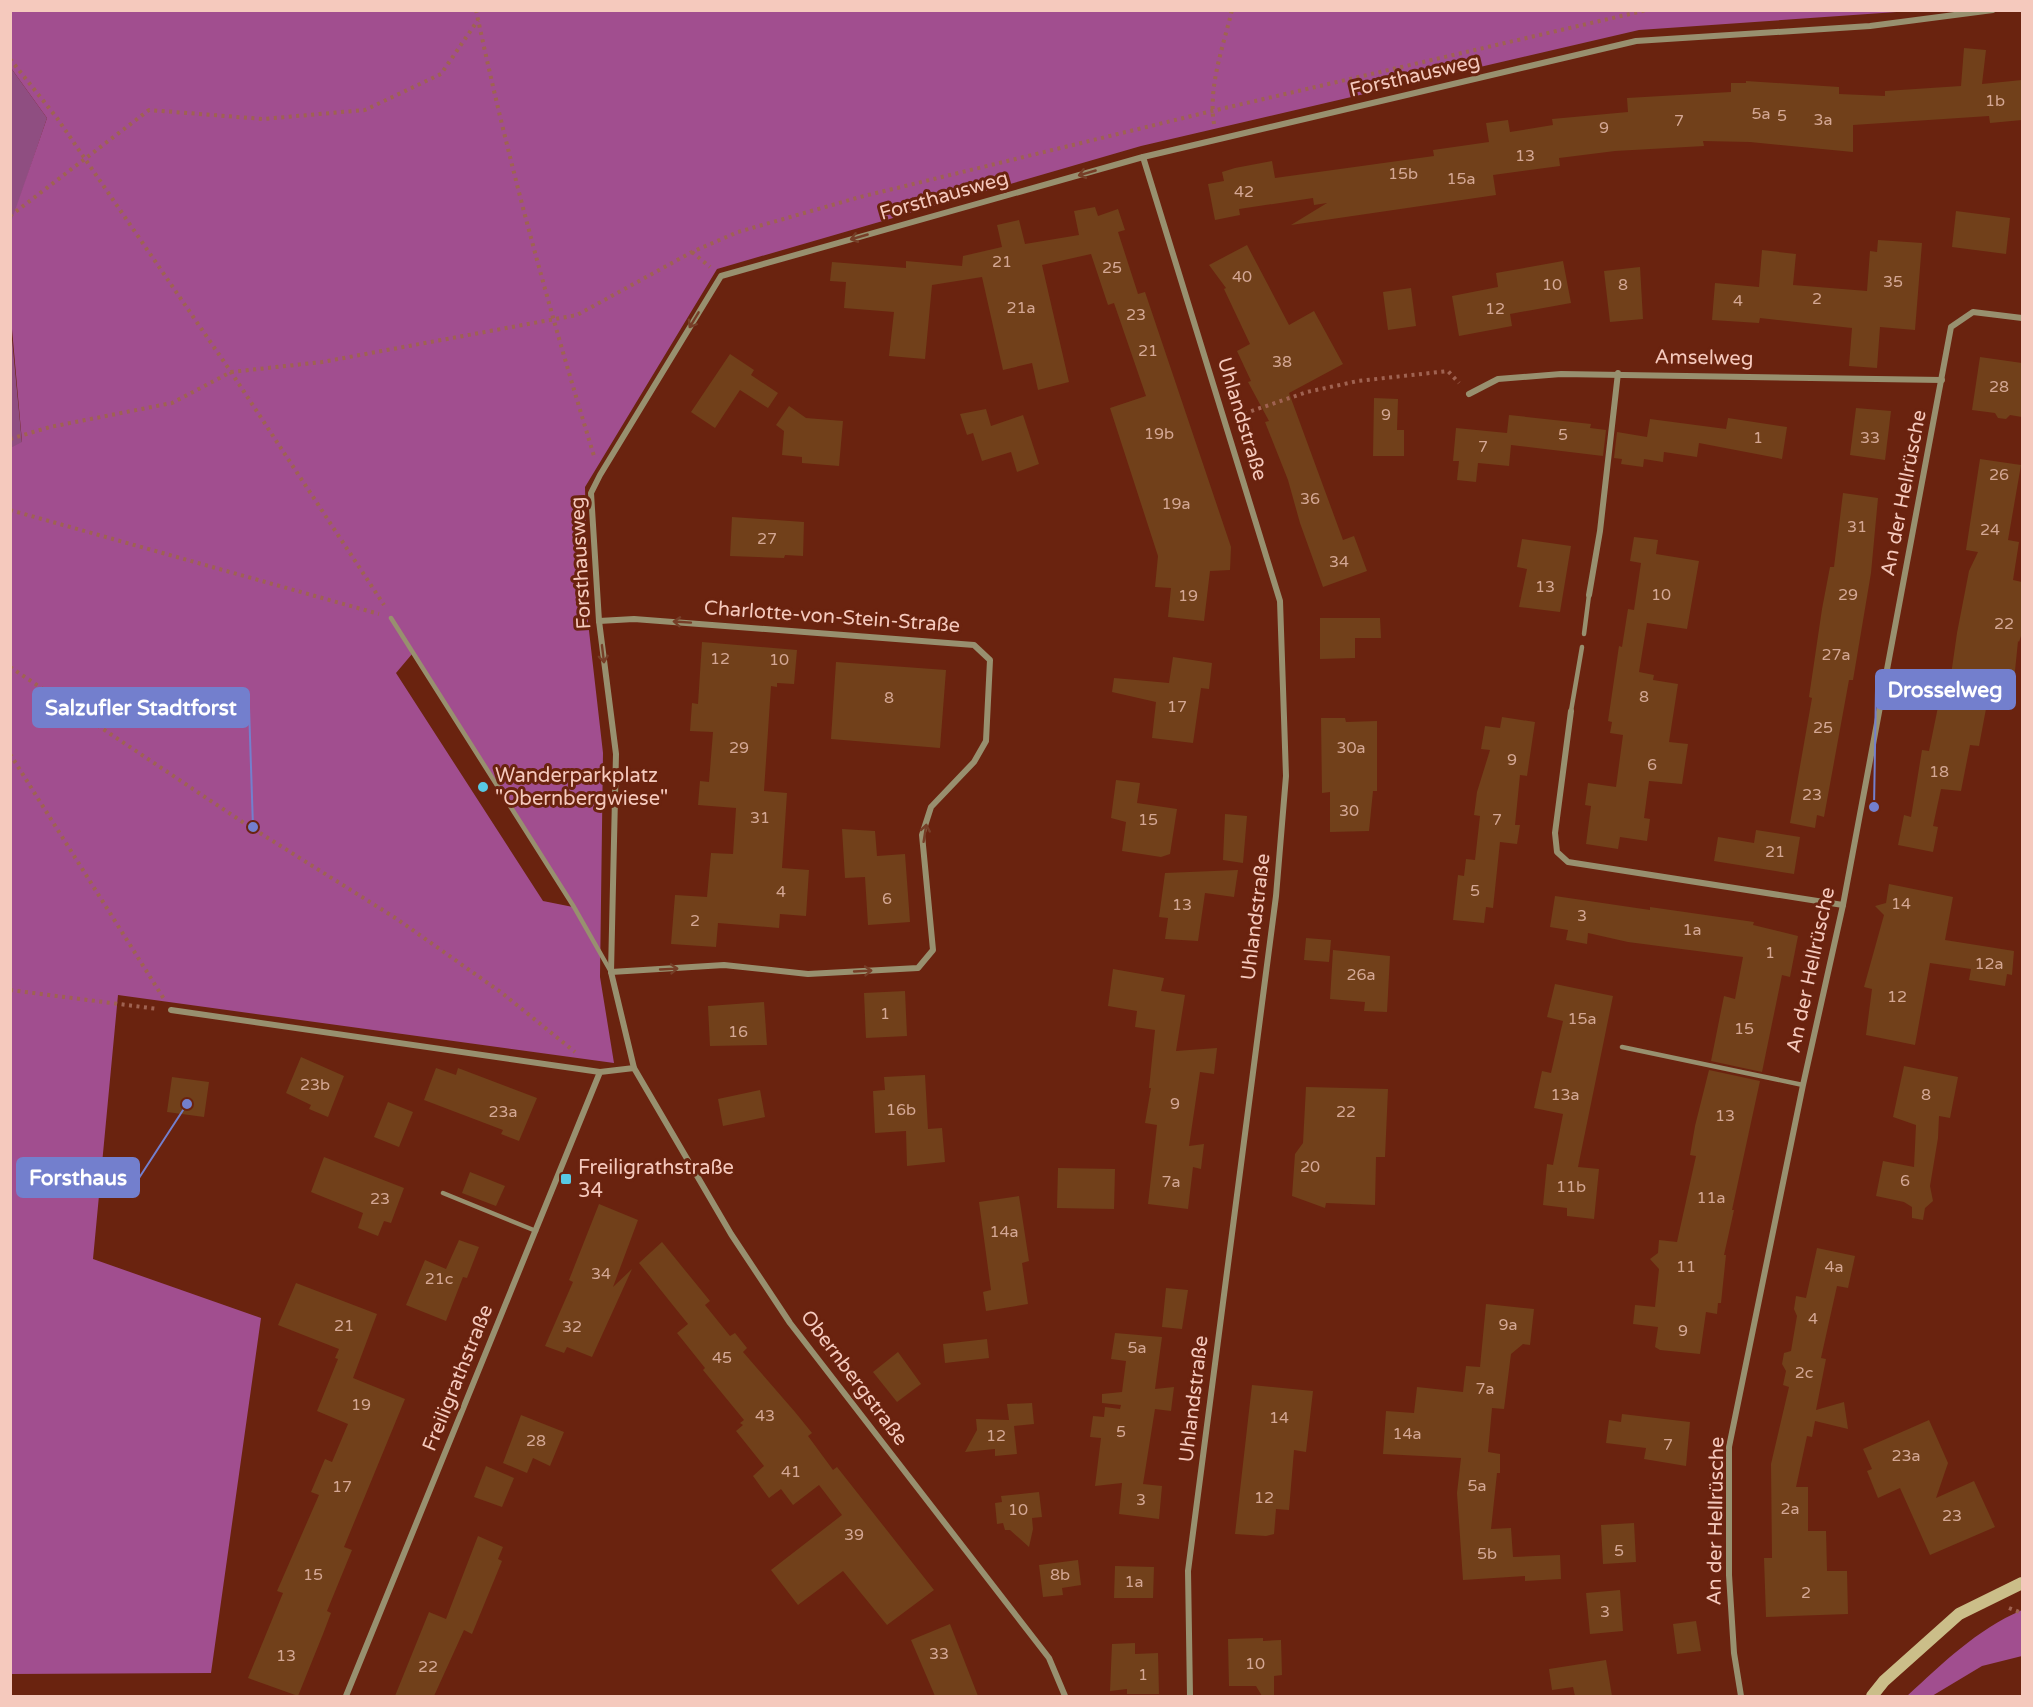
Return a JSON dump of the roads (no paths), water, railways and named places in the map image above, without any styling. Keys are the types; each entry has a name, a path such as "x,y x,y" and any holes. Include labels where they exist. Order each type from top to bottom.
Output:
{"main road":[{"path":"1872,1696 1884,1681 1959,1614 2022,1583"}],"street":[{"name":"Forsthausweg","path":"634,1068 611,972 616,754 599,621 591,493 721,276 1143,157 1636,41 1870,26 1993,10"},
{"name":"Uhlandstraße","path":"1143,157 1280,601 1286,776 1276,896 1188,1571 1191,1696"},
{"name":"An der Hellrüsche","path":"1741,1696 1734,1653 1729,1575 1729,1447 1803,1085 1843,904 1951,327 1973,312 2022,318"},
{"name":"Amselweg","path":"1469,394 1498,379 1618,373 1942,380"},
{"path":"1589,595 1600,531 1618,373"},
{"name":"Charlotte-von-Stein-Straße","path":"599,621 634,619 974,645 990,660 986,741 974,762 931,807 922,835 933,950 918,968 808,974 724,965 611,972"},
{"path":"1571,711 1555,833 1557,852 1568,862 1843,904"},
{"path":"171,1010 600,1072 634,1068"},
{"name":"Obernbergstraße","path":"634,1068 731,1234 790,1323 1048,1658 1065,1696"},
{"name":"Freiligrathstraße","path":"346,1696 600,1072"}],"lane":[{"path":"1584,634 1589,595"},
{"path":"391,618 574,907 611,972"},
{"path":"1571,711 1582,647"},
{"path":"1622,1047 1803,1085"},
{"path":"443,1193 536,1231"}],"place":[{"name":"Wanderparkplatz \"Obernbergwiese\"","path":"483,787"},
{"name":"Drosselweg","path":"1874,807"},
{"name":"Salzufler Stadtforst","path":"253,827"},
{"name":"Forsthaus","path":"187,1104"},
{"name":"Freiligrathstraße 34","path":"566,1179"}]}
